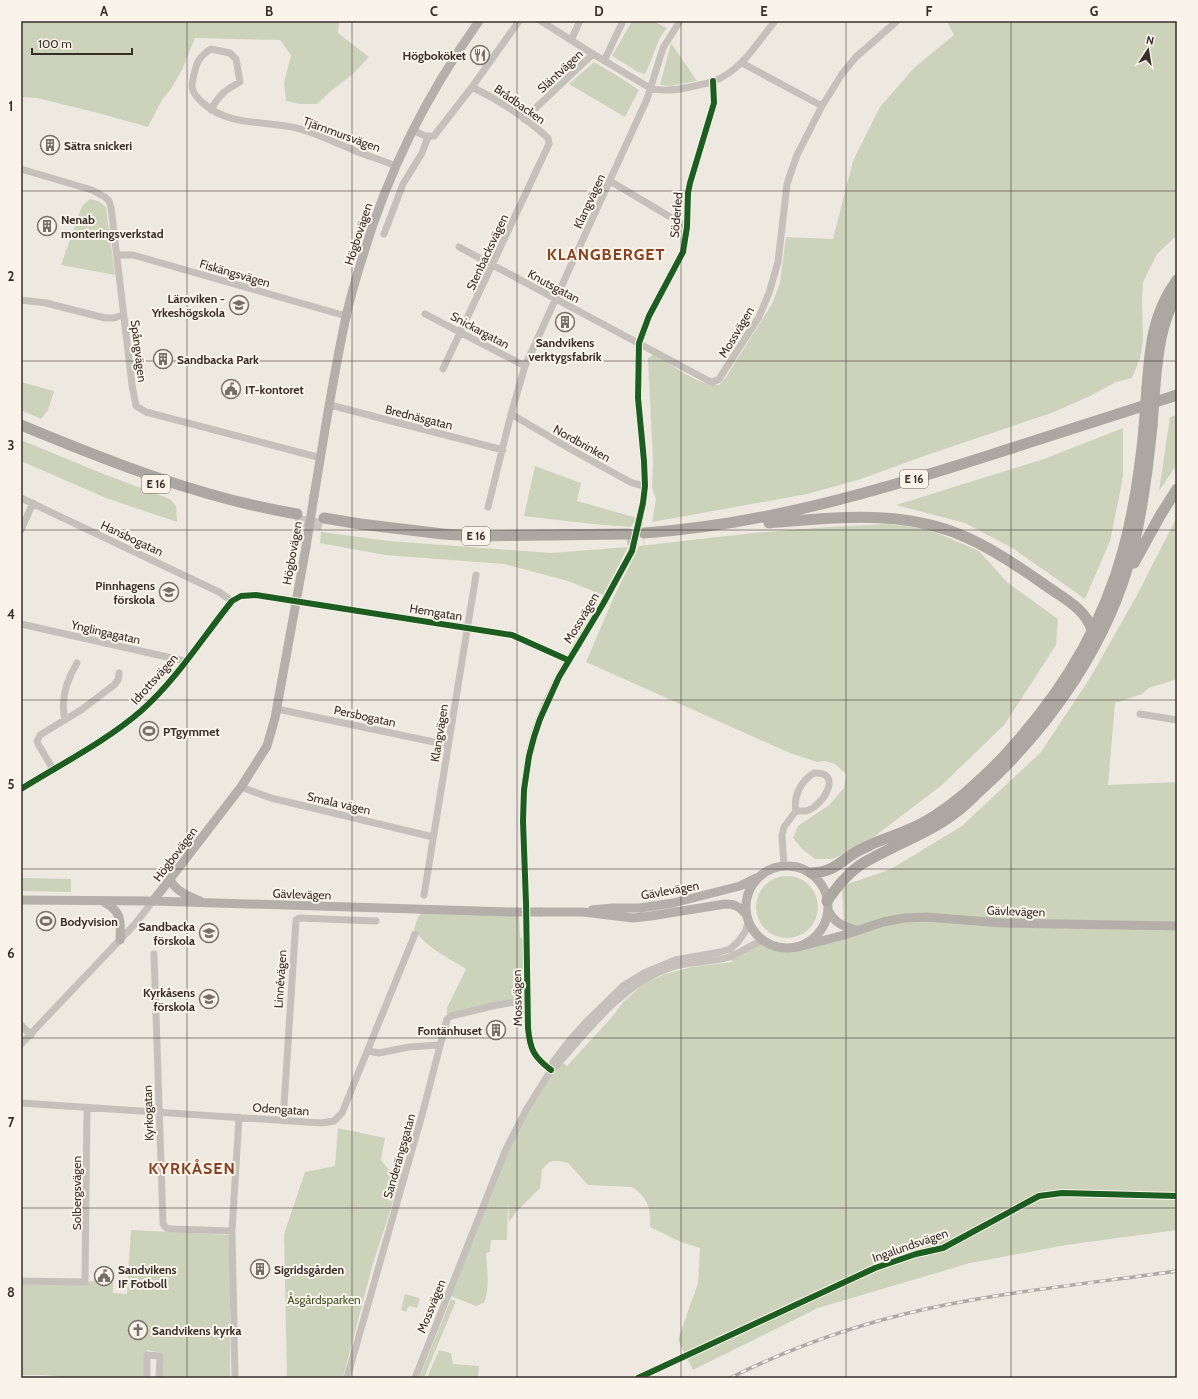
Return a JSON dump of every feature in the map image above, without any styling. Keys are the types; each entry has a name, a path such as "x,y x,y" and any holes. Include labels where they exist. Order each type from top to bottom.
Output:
{"highway":[{"path":"1121,587 1133,549 1146,484 1151,386 1150,355 1156,322 1161,305 1177,280"},
{"path":"1151,386 1164,324 1169,309 1177,294"},
{"name":"E 16","path":"642,532 691,528 778,515 849,498 1177,395"},
{"name":"E 16","path":"642,532 689,534 779,522 852,504 927,482 1177,402"},
{"name":"E 16","path":"21,425 127,468 187,487 296,517 259,514 184,493 125,474 21,432"},
{"path":"811,873 820,873 832,869 856,852 911,830 929,820 957,799 991,769 1042,713 1076,660 1102,609 1123,552 1138,484 1148,427"},
{"path":"827,905 841,882 850,872 860,865 934,827 956,812 998,774 1024,747 1049,717 1070,688 1091,653 1121,587 1161,514 1177,489"},
{"path":"779,522 837,518 892,518 916,521 952,532 968,538 1002,556 1075,606 1087,617 1092,630"},
{"name":"E 16","path":"323,522 376,526 444,534 628,537"}],"main road":[{"name":"Högbovägen","path":"153,902 241,787 266,746 272,731 346,316 373,222 395,166 413,130 450,64 479,21"},
{"path":"784,867 794,867 811,873 822,885 826,893 827,905 825,922 818,934 809,942 798,947 777,947 762,941 756,936 748,923 745,912 749,890 758,877 770,870 784,867"},
{"name":"Gävlevägen","path":"583,912 605,909 640,908 673,903 740,886 758,877"},
{"path":"170,880 180,892 204,903"},
{"name":"Gävlevägen","path":"21,900 204,903 511,912 583,912 633,918 725,904 733,904 745,912"},
{"path":"101,901 113,908 120,916 120,940"},
{"path":"827,905 836,921 842,926 856,930"},
{"name":"Gävlevägen","path":"798,947 844,935 883,922 904,918 926,917 1002,923 1177,926"}],"street":[{"path":"413,130 428,137 436,134 519,21"},
{"path":"540,21 604,61 650,88 658,91 684,88 713,81 731,71 742,63 775,21"},
{"path":"571,40 580,21"},
{"path":"604,61 623,21"},
{"name":"Klangvägen","path":"488,507 504,450 511,414 525,366 647,99 663,48 680,21"},
{"name":"Mossvägen","path":"526,903 523,821 524,790 529,756 534,737 548,699 568,660 603,604 642,532 645,486 638,398 639,343 709,381 713,382 721,378 759,317 769,293 778,262 787,184 797,155 822,106 842,74 856,57 896,21"},
{"name":"Tjärnmursvägen","path":"211,110 221,94 228,88 240,82 236,59 230,54 211,49 202,54 196,63 192,82 192,88 195,96 211,110 231,119 280,124 306,131 395,166"},
{"name":"Släntvägen","path":"524,119 593,54"},
{"path":"742,63 822,106"},
{"name":"Söderled","path":"639,343 650,316 683,252 687,227 688,193 714,103 713,81"},
{"name":"Brådbacken","path":"472,87 484,92 524,119 548,138 549,144"},
{"path":"384,234 403,184 422,154 428,137"},
{"name":"Stenbacksvägen","path":"443,369 549,144"},
{"name":"Spångvägen","path":"21,169 82,187 105,197 109,201 136,406 146,412 321,458"},
{"path":"610,181 687,227"},
{"name":"Knutsgatan","path":"459,247 555,300 639,343"},
{"name":"Fiskängsvägen","path":"117,255 133,255 346,316"},
{"path":"21,300 46,303 105,318 114,318 123,315"},
{"name":"Snickargatan","path":"425,314 525,366"},
{"name":"Brednäsgatan","path":"330,405 504,450"},
{"name":"Nordbrinken","path":"511,414 632,483 645,486"},
{"name":"Hansbogatan","path":"21,498 219,592 232,601"},
{"path":"21,530 33,504"},
{"name":"Klangvägen","path":"424,895 476,575"},
{"path":"232,601 246,595 296,601"},
{"name":"Idrottsvägen","path":"21,789 96,743 130,720 158,694 232,601"},
{"name":"Hemgatan","path":"296,601 512,635 568,660"},
{"name":"Ynglingagatan","path":"21,624 185,661"},
{"path":"65,720 62,707 66,686 77,663"},
{"path":"53,769 37,741 40,735 65,720 114,685 118,680 120,673"},
{"name":"Persbogatan","path":"277,709 448,745"},
{"path":"1140,714 1177,720"},
{"path":"784,867 782,835 784,827 796,811 796,795 801,786 814,773 820,772 824,774 830,785 825,795 810,809 806,811 796,811"},
{"name":"Smala vägen","path":"241,787 271,798 434,837"},
{"name":"Högbovägen","path":"21,1044 120,940 153,902"},
{"name":"Mossvägen","path":"526,917 528,1028 531,1048 538,1059 551,1070"},
{"name":"Linnévägen","path":"283,1121 296,920 299,918 376,921"},
{"name":"Mossvägen","path":"698,959 730,949 738,942 745,932 748,923"},
{"name":"Odengatan","path":"21,1103 283,1121 334,1122 342,1113 416,934"},
{"name":"Mossvägen","path":"415,1378 506,1149 526,1110 551,1070 553,1062 570,1040 585,1023 623,986 644,972 675,960 728,957 762,941"},
{"name":"Kyrkogatan","path":"154,954 163,1224 164,1227 171,1229 232,1231"},
{"name":"Sanderängsgatan","path":"347,1378 422,1116 439,1045 449,1018 497,1005 528,1000"},
{"path":"21,1025 30,1035"},
{"path":"368,1051 379,1054 409,1047 439,1045"},
{"name":"Solbergsvägen","path":"21,1281 86,1282 87,1108"},
{"path":"235,1378 232,1231 239,1117"},
{"name":"Ingalundsvägen","path":"638,1378 874,1268 916,1254 943,1248 1039,1196 1062,1193 1177,1196"},
{"path":"147,1378 148,1355 160,1356 158,1378"}],"green space":[{"path":"21,21 339,21 338,33 369,57 353,74 317,104 300,104 286,101 284,83 291,55 280,40 195,38 182,70 171,89 162,100 148,127 37,98 21,97"},
{"path":"632,21 653,21 667,28 657,44 645,74 638,72 612,56"},
{"path":"947,21 1177,21 1177,235 1157,254 1143,282 1143,342 1140,358 1132,378 1116,382 1090,396 1054,412 858,480 807,494 652,522 656,499 652,488 653,462 648,358 655,354 694,379 719,385 726,377 772,304 780,283 786,237 833,239 853,161 880,107 914,68 954,35"},
{"path":"671,43 697,81 670,86 660,85"},
{"path":"594,62 639,90 625,117 569,84"},
{"path":"90,199 98,201 106,207 115,275 61,265 82,206"},
{"path":"21,382 54,391 48,410 41,419 21,410"},
{"path":"1177,415 1177,464 1159,491 1170,417"},
{"path":"1123,428 1123,477 1110,541 1085,599 1014,549 965,523 896,505 1044,459"},
{"path":"21,440 101,473 170,499 176,506 177,522 106,498 21,461"},
{"path":"535,466 581,483 577,501 637,518 631,527 524,516"},
{"path":"1177,517 1177,679 1149,688 1142,694 1115,703 1108,785 1177,782 1177,1230 1066,1245 970,1263 818,1308 693,1370 678,1340 698,1283 700,1248 681,1242 650,1227 650,1215 647,1204 642,1195 632,1187 588,1185 568,1163 552,1161 542,1170 540,1188 515,1213 509,1222 508,1201 507,1240 491,1240 490,1252 486,1253 488,1285 484,1303 476,1306 448,1295 517,1126 561,1061 567,1066 612,1017 624,1001 644,984 665,974 692,967 733,962 728,957 762,941 777,947 792,948 844,934 842,886 891,869 962,826 1041,752 1090,678 1136,597"},
{"path":"888,524 928,529 979,551 1008,583 1058,619 1056,645 1005,724 942,785 867,842 833,859 815,859 802,849 793,838 798,826 829,805 844,788 846,774 835,764 825,761 817,762 790,753 586,662 613,599 639,546 753,533"},
{"path":"321,532 389,541 551,553 628,547 603,595 568,581 504,564 385,555 320,543"},
{"path":"781,876 793,876 809,885 816,895 818,907 816,919 809,929 793,938 781,938 770,933 761,924 756,913 756,901 761,890 770,881"},
{"path":"21,878 71,879 71,892 21,891"},
{"path":"424,910 519,912 520,937 526,942 528,1000 447,1019 447,1008 466,969 431,947 414,929 418,917"},
{"name":"Åsgårdsparken","path":"338,1128 385,1138 381,1160 388,1169 402,1174 372,1267 343,1378 287,1378 284,1234 305,1172 335,1166"},
{"path":"131,1230 230,1235 230,1378 162,1378 162,1353 147,1350 145,1378 79,1378 21,1375 21,1281 82,1283 92,1281 113,1282 113,1293 127,1294"},
{"path":"405,1294 420,1299 417,1308 409,1306 406,1312 401,1310"},
{"path":"451,1299 456,1301 424,1378 419,1378"},
{"path":"439,1350 451,1353 453,1364 479,1366 478,1378 427,1378"}],"tunnel":[{"path":"295,520 323,525"},
{"path":"627,540 644,539"}],"railway":[{"path":"730,1378 801,1346 850,1329 926,1309 989,1297 1177,1271"}],"cycle path":[{"path":"551,1070 537,1057 534,1052 530,1042 528,1028 523,821 524,790 529,756 540,719 559,677 603,604 632,551 643,503 645,486 638,398 639,343 649,316 683,252 687,227 688,193 714,103 713,81"},
{"path":"21,789 98,743 141,711 178,672 232,601 241,596 256,595 512,635 568,660"},
{"path":"638,1378 875,1268 916,1254 943,1248 1039,1196 1062,1193 1177,1196"}],"place":[{"name":"Högboköket","path":"480,55"},
{"name":"Sätra snickeri","path":"50,145"},
{"name":"Nenab monteringsverkstad","path":"47,226"},
{"name":"Läroviken - Yrkeshögskola","path":"239,305"},
{"name":"Sandvikens verktygsfabrik","path":"565,322"},
{"name":"Sandbacka Park","path":"163,359"},
{"name":"IT-kontoret","path":"231,389"},
{"name":"Pinnhagens förskola","path":"169,592"},
{"name":"PTgymmet","path":"149,731"},
{"name":"Bodyvision","path":"46,921"},
{"name":"Sandbacka förskola","path":"209,933"},
{"name":"Kyrkåsens förskola","path":"209,999"},
{"name":"Fontänhuset","path":"496,1030"},
{"name":"Sigridsgården","path":"260,1269"},
{"name":"Sandvikens IF Fotboll","path":"104,1276"},
{"name":"Sandvikens kyrka","path":"138,1330"}],"district":[{"name":"KLANGBERGET","path":"606,254"},
{"name":"KYRKÅSEN","path":"192,1168"}]}
